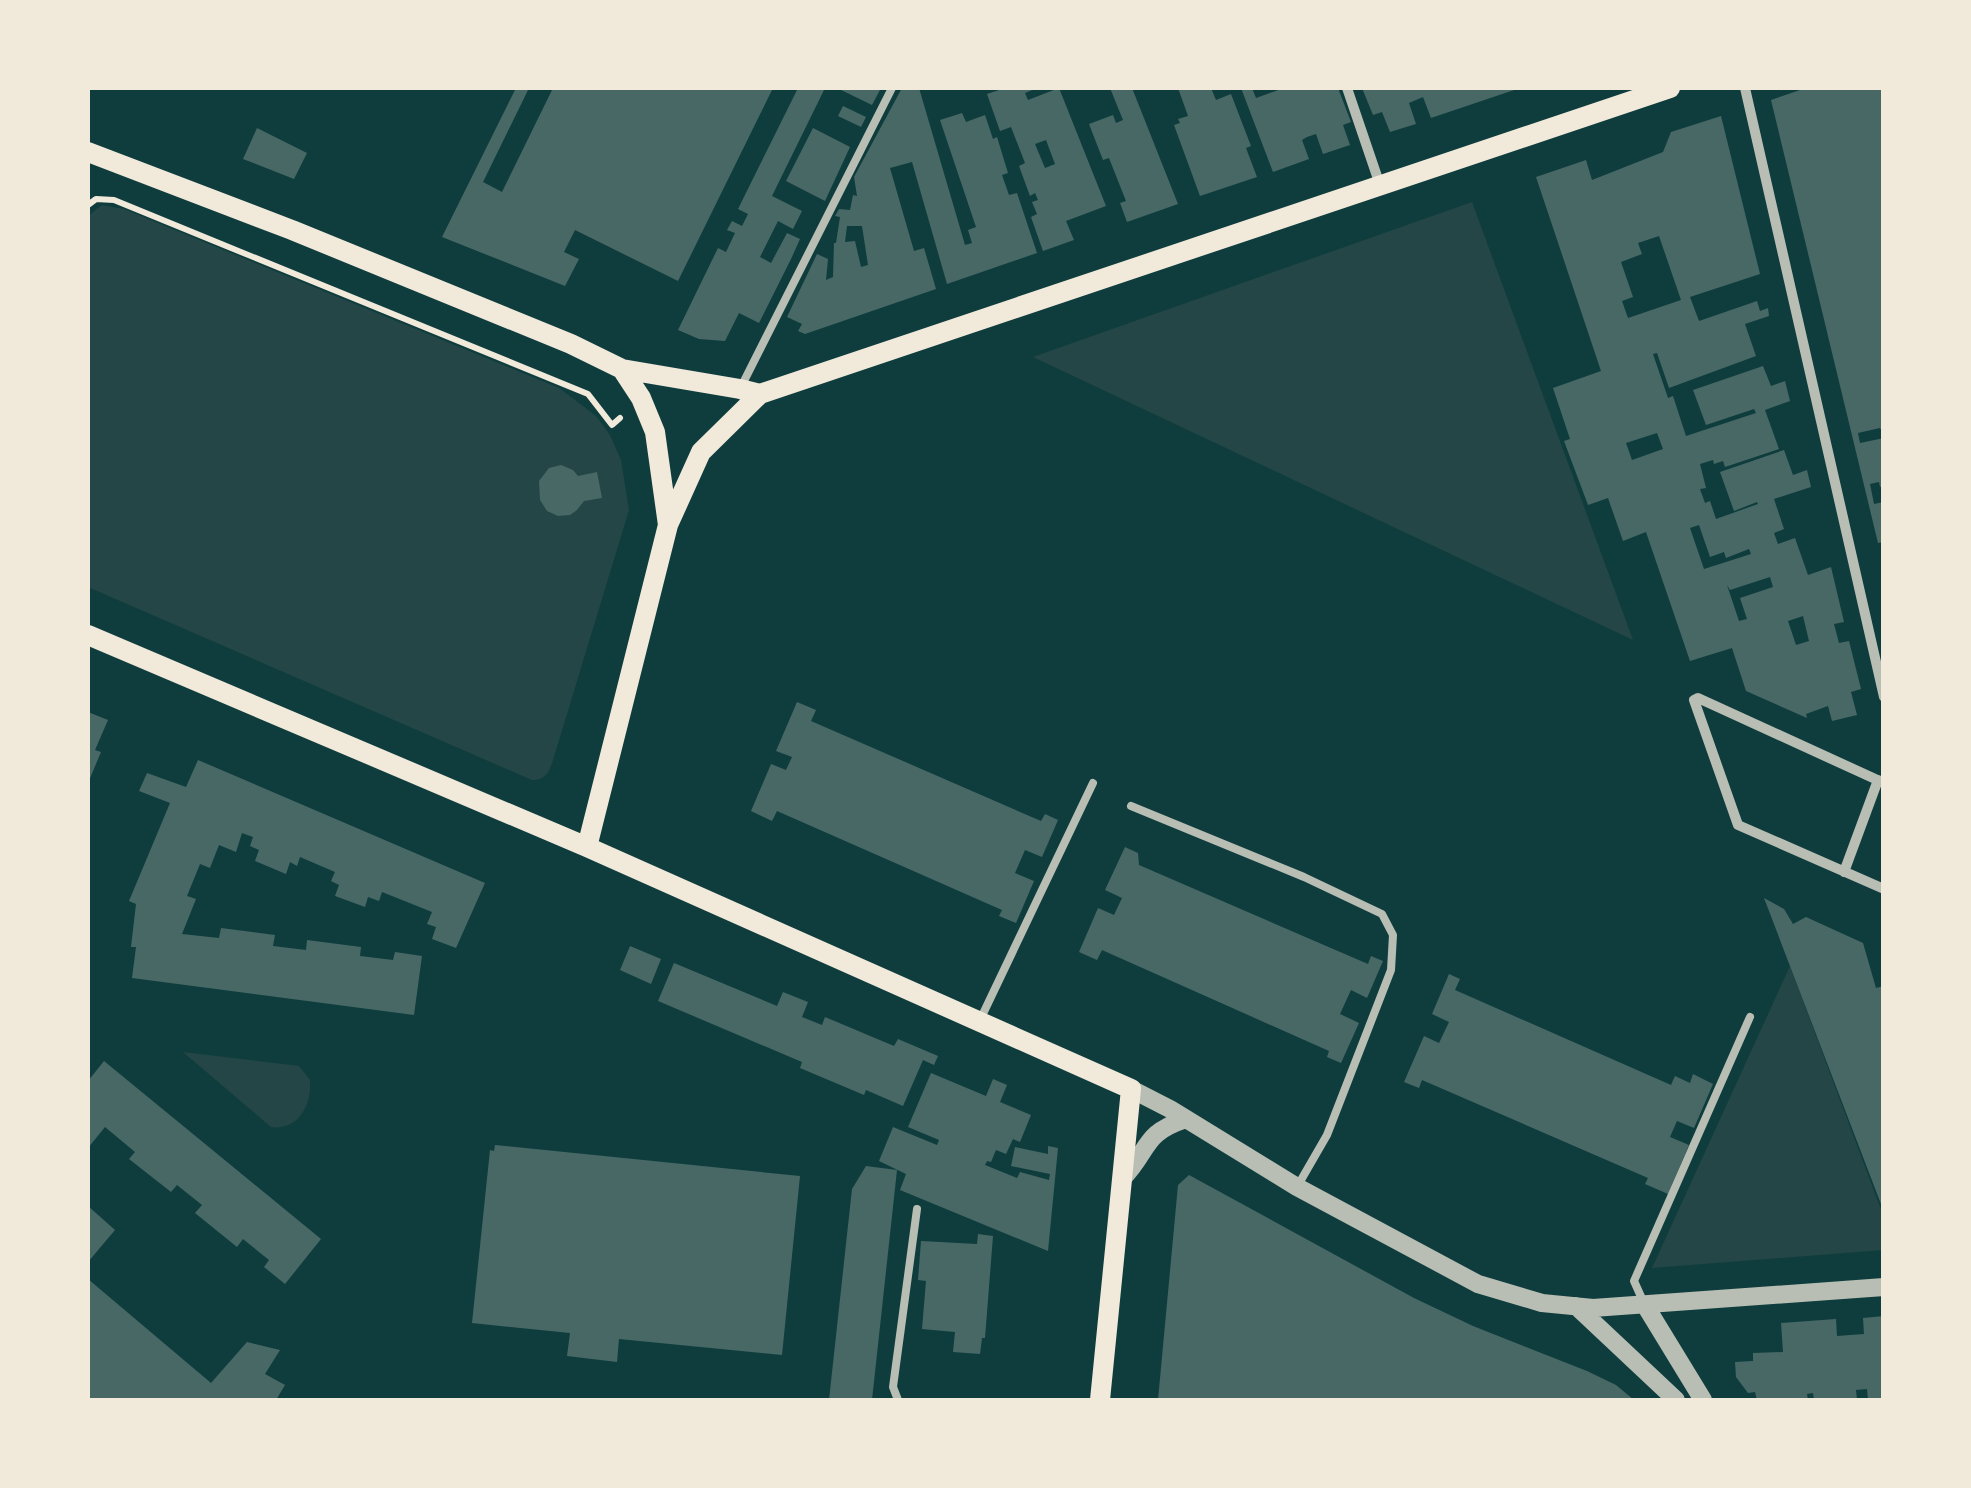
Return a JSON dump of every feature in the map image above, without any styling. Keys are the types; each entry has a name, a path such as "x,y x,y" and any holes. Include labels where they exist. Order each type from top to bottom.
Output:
{"main road":[{"path":"88,152 571,344 622,370 750,392 1670,88"},
{"path":"622,370 641,398 655,432 668,525"},
{"path":"588,847 668,525 700,452 750,392"},
{"path":"88,636 588,847 1131,1089 1100,1400"}],"street":[{"path":"1346,88 1380,185"},
{"path":"1745,88 1884,696"},
{"path":"1844,872 1880,781 1698,698 1694,700 1738,825 1844,872 1884,889"},
{"path":"1131,1089 1297,1188 1478,1284 1542,1303 1593,1308 1884,1287"},
{"path":"1122,1180 1152,1136 1186,1119"},
{"path":"1645,1305 1702,1400"},
{"path":"1576,1306 1676,1400"}],"lane":[{"path":"750,392 892,88"},
{"path":"980,1022 1093,783"},
{"path":"1130,806 1304,877 1382,914 1393,934 1391,970 1326,1135 1297,1188"},
{"path":"1645,1305 1634,1280 1750,1018"},
{"path":"898,1400 893,1387 917,1209"}],"path":[{"path":"88,204 96,199 114,200 588,394 612,426"}],"shaded area":[{"path":"1472,202 1633,640 1033,357"},
{"path":"102,205 124,209 559,388 596,416 621,460 629,510 553,760 544,777 532,780 88,587 88,216"},
{"path":"1790,966 1883,1215 1883,1250 1652,1268"},
{"path":"183,1052 299,1066 310,1080 306,1106 289,1125 271,1127"}],"building":[{"path":"516,88 529,88 483,182 502,192 553,88 773,88 678,281 575,230 564,252 579,259 565,286 442,237"},
{"path":"798,88 825,88 772,196 802,211 793,229 778,221 760,257 771,263 787,233 800,239 791,259 759,323 739,313 725,341 699,339 678,330 718,248 726,252 735,233 727,230 732,221 742,226 748,214 738,209"},
{"path":"837,88 881,88 872,105"},
{"path":"902,88 919,88 965,245 972,243 968,230 976,227 940,120 962,113 966,122 985,115 993,139 997,137 1008,173 1002,175 1009,195 1017,193 1037,253 947,284 912,162 890,168 914,251 924,248 936,289 805,334 798,331 802,324 787,317 817,254 828,259 826,280 833,277 840,217 835,216 839,209 850,210 853,195 857,196 854,177","holes":["847,226 862,226 868,265 861,267 855,241 845,242"]},
{"path":"1005,88 1037,88 1025,93 1028,100 1059,88 1106,206 1066,221 1074,240 1043,251 1031,217 1037,214 1032,202 1038,200 1035,193 1030,196 1019,166 1025,163 1011,127 1000,131 987,94","holes":["1046,140 1055,164 1045,168 1035,144"]},
{"path":"1110,88 1132,88 1178,204 1127,222 1120,203 1126,201 1109,158 1103,160 1089,124 1113,115 1116,123 1123,120"},
{"path":"1178,88 1211,88 1216,100 1231,94 1251,146 1246,148 1257,177 1200,196 1174,125 1188,116"},
{"path":"1241,88 1252,88 1256,98 1284,88 1338,88 1351,122 1343,125 1350,145 1323,154 1316,134 1307,137 1302,140 1309,159 1273,172"},
{"path":"1362,88 1520,88 1431,118 1423,97 1409,103 1416,124 1390,132 1382,112 1373,115"},
{"path":"1806,88 1884,88 1884,436 1880,428 1858,433 1860,443 1884,438 1884,486 1880,487 1879,482 1870,484 1874,504 1884,502 1884,542 1878,543 1771,100"},
{"path":"843,106 866,117 861,127 838,116"},
{"path":"1721,116 1760,274 1690,297 1699,321 1757,301 1760,311 1768,308 1769,316 1745,324 1756,356 1669,388 1657,353 1653,354 1686,436 1756,413 1754,409 1706,425 1693,390 1763,366 1771,386 1785,381 1790,401 1765,410 1779,449 1725,467 1723,461 1700,464 1706,488 1700,489 1705,503 1710,501 1716,519 1758,504 1734,511 1720,472 1784,450 1793,475 1807,470 1811,487 1774,499 1784,529 1774,533 1778,544 1795,538 1808,575 1831,567 1844,622 1834,624 1839,643 1849,641 1861,689 1851,692 1857,715 1832,721 1828,706 1806,714 1807,718 1746,691 1732,648 1690,661 1646,532 1623,541 1608,498 1588,505 1564,441 1570,439 1553,388 1601,371 1536,177 1586,160 1592,180 1663,152 1671,132","holes":["1659,236 1681,300 1628,318 1622,301 1633,297 1621,262 1642,254 1638,243","1657,433 1663,449 1632,460 1626,443","1699,525 1710,557 1724,552 1726,558 1749,549 1751,554 1704,569 1690,528","1770,577 1773,587 1740,598 1747,619 1739,621 1727,585 1730,590","1803,616 1809,641 1796,645 1788,621"]},
{"path":"257,128 307,153 294,179 243,159"},
{"path":"813,128 850,147 825,201 786,181"},
{"path":"561,465 578,476 597,472 602,498 584,501 570,515 558,516 547,511 540,500 539,481 549,468"},
{"path":"797,702 816,710 811,721 1041,821 1045,814 1058,820 1042,857 1025,850 1015,873 1034,881 1016,923 999,916 1002,910 777,811 772,821 751,811 771,764 786,770 792,757 776,751"},
{"path":"88,712 108,720 95,750 101,752 88,783"},
{"path":"198,760 485,883 456,948 432,939 436,927 427,924 432,912 382,892 379,901 368,897 365,907 335,896 339,885 331,881 335,872 300,857 297,866 290,862 286,874 255,861 259,850 250,846 253,837 242,833 236,852 219,845 210,868 200,864 187,896 196,899 182,934 219,938 221,928 275,935 273,946 306,950 307,940 361,947 360,956 393,960 395,952 422,956 414,1015 132,978 136,904 129,901 170,803 139,791 147,773 186,787"},
{"path":"1125,847 1138,853 1139,865 1368,964 1371,956 1383,961 1367,998 1351,990 1340,1014 1359,1023 1341,1063 1327,1057 1329,1051 1102,950 1097,960 1079,952 1098,908 1114,915 1122,898 1105,890"},
{"path":"1764,898 1784,909 1793,924 1806,917 1863,943 1876,988 1884,986 1884,1212"},
{"path":"630,946 661,959 651,984 620,970"},
{"path":"674,963 777,1006 783,992 808,1002 802,1017 822,1025 825,1017 894,1046 898,1039 938,1056 934,1065 923,1060 903,1106 866,1090 864,1095 800,1068 802,1062 658,1001"},
{"path":"1449,974 1460,979 1455,990 1671,1085 1675,1076 1690,1083 1693,1074 1713,1084 1694,1128 1677,1121 1670,1137 1689,1145 1668,1194 1645,1184 1648,1178 1422,1080 1419,1088 1404,1082 1424,1036 1439,1043 1449,1022 1432,1014"},
{"path":"104,1061 321,1239 285,1284 264,1267 269,1260 243,1239 237,1247 195,1213 202,1205 177,1185 171,1192 129,1159 135,1152 105,1127 88,1148 88,1081"},
{"path":"931,1073 986,1096 993,1079 1007,1085 1000,1102 1031,1115 1020,1142 1013,1139 1006,1154 996,1150 991,1162 985,1165 1017,1178 1020,1172 1049,1180 1050,1174 1011,1166 1015,1147 1048,1154 1048,1146 1058,1148 1048,1251 900,1190 906,1174 879,1161 893,1127 937,1145 939,1140 908,1127"},
{"path":"495,1145 800,1176 782,1355 619,1339 617,1362 567,1356 570,1333 472,1323 490,1150 494,1151"},
{"path":"866,1166 897,1170 872,1400 829,1400 852,1189"},
{"path":"1189,1175 1414,1298 1587,1371 1616,1385 1634,1400 1158,1400 1178,1185"},
{"path":"88,1206 115,1230 88,1262"},
{"path":"978,1234 993,1236 985,1338 980,1354 953,1352 955,1332 922,1329 926,1281 918,1280 921,1241 977,1244"},
{"path":"88,1279 211,1383 247,1342 280,1350 265,1374 285,1385 276,1400 88,1400"},
{"path":"1884,1316 1884,1400 1868,1400 1867,1389 1856,1390 1857,1400 1814,1400 1813,1393 1807,1394 1808,1400 1757,1400 1755,1392 1748,1393 1736,1377 1735,1362 1753,1361 1753,1353 1783,1352 1781,1323 1836,1319 1837,1336 1864,1334 1863,1318"}]}
